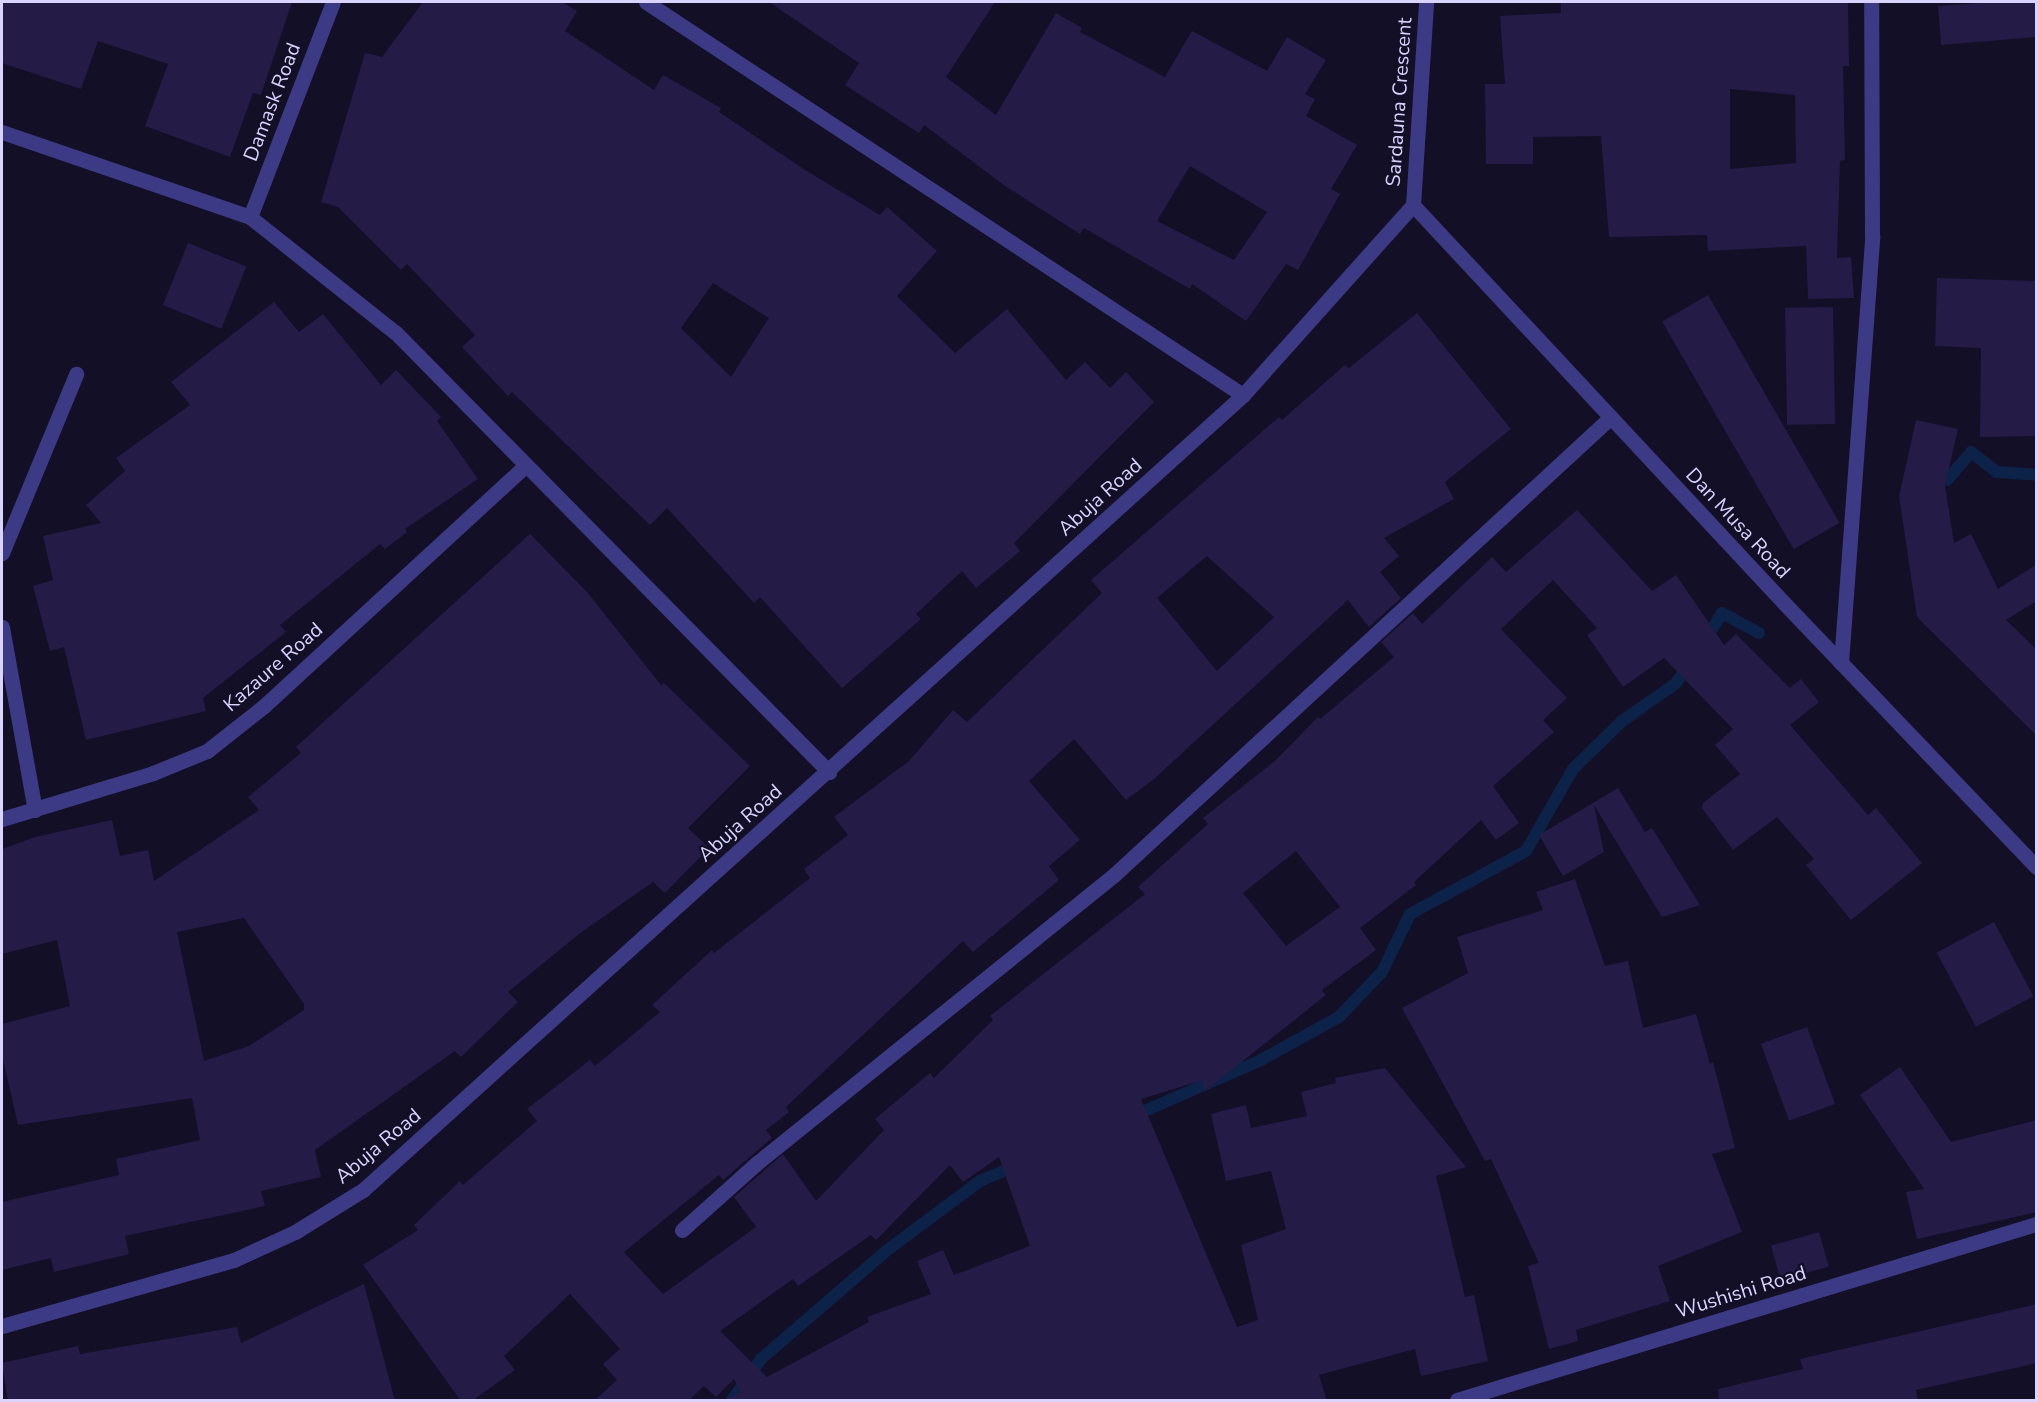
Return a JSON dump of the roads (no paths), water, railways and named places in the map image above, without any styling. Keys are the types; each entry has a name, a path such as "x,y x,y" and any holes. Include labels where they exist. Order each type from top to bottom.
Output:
{"street":[{"name":"Damask Road","path":"250,217 333,2"},
{"path":"646,2 1243,395"},
{"name":"Sardauna Crescent","path":"1413,205 1426,2"},
{"path":"1841,663 1872,236 1871,2"},
{"path":"2,132 250,217 396,333 829,772"},
{"name":"Abuja Road","path":"2,1326 234,1260 295,1232 363,1190 829,772 1243,395 1413,205"},
{"name":"Dan Musa Road","path":"1413,205 1841,663 2037,867"},
{"path":"2,553 76,374"},
{"path":"682,1230 757,1163 1115,874 1611,417"},
{"name":"Kazaure Road","path":"2,819 153,773 207,751 264,706 525,466"},
{"path":"2,627 35,810"},
{"name":"Wushishi Road","path":"1457,1401 2037,1224"}],"waterway":[{"path":"1947,480 1971,452 1997,472 2036,475"},
{"path":"1704,641 1722,613 1759,633"},
{"path":"1133,1116 1261,1060 1339,1017 1382,972 1410,914 1526,851 1573,769 1621,722 1676,683 1690,663"},
{"path":"732,1400 761,1359 886,1251 980,1181 1018,1165"}]}
